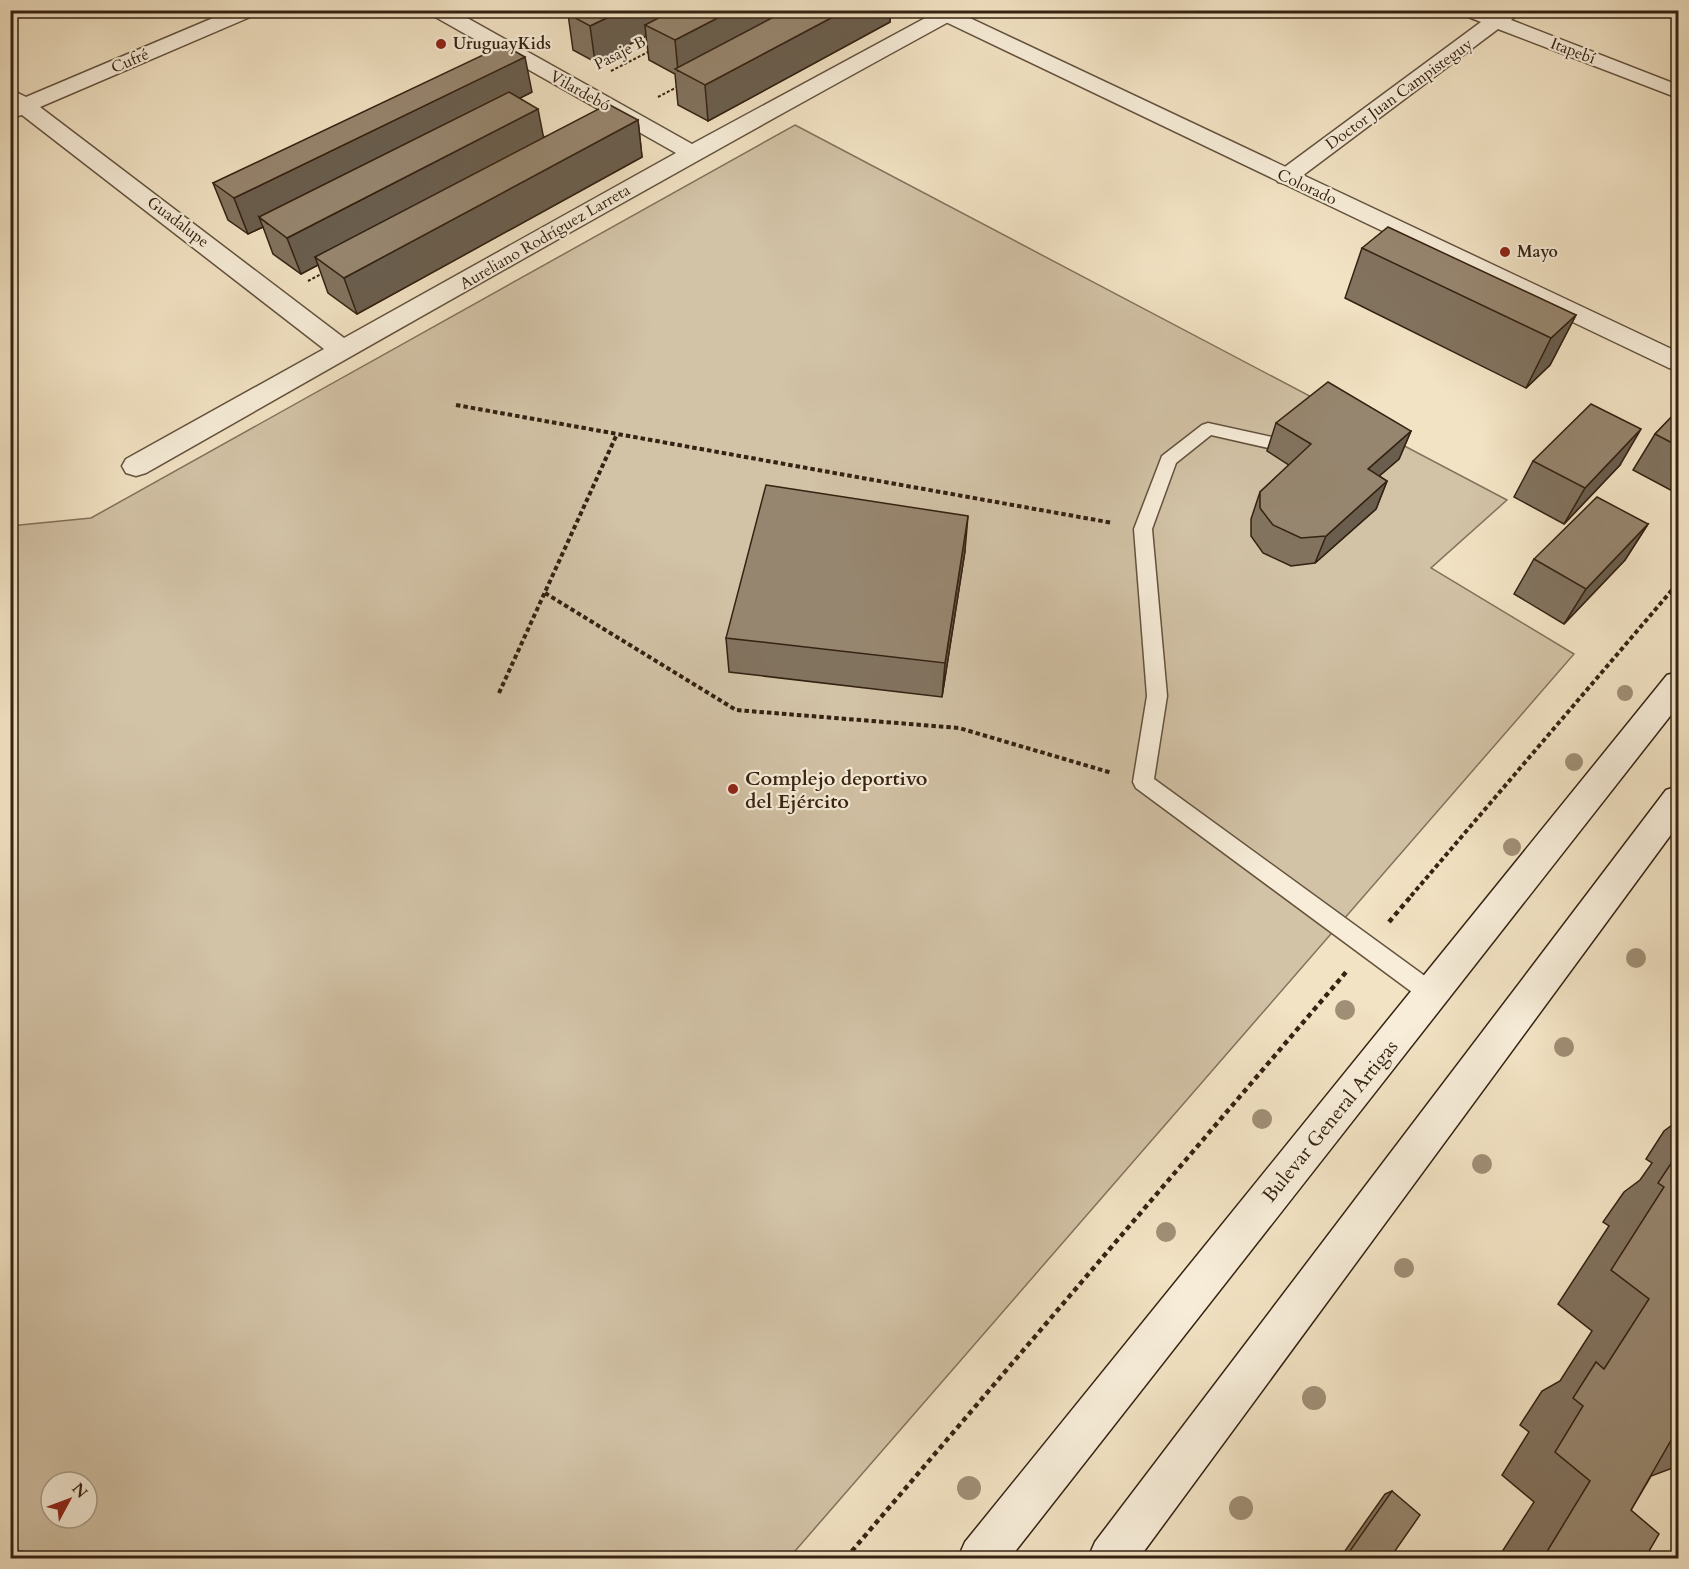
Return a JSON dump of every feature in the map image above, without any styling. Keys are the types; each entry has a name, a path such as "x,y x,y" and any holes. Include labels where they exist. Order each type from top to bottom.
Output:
{"street":[{"name":"Cufré","path":"15,104 250,10"},
{"name":"Vilardebó","path":"437,10 692,153"},
{"name":"Itapebí","path":"1468,10 1504,16 1678,92"},
{"name":"Aureliano Rodríguez Larreta","path":"136,466 946,12"},
{"name":"Colorado","path":"946,12 1286,177 1678,362"},
{"name":"Doctor Juan Campisteguy","path":"1286,177 1504,16"},
{"name":"Guadalupe","path":"15,104 277,297 344,351"},
{"name":"Bulevar General Artigas","path":"981,1558 1678,684"},
{"path":"1111,1558 1678,800"}],"lane":[{"path":"1277,444 1208,429 1168,460 1143,529 1157,696 1143,782 1432,994"}],"path":[{"name":"Pasaje B","path":"576,88 658,47"},
{"path":"625,116 686,82"},
{"path":"277,297 330,270"},
{"path":"456,405 1143,529"},
{"path":"499,693 616,434"},
{"path":"846,1558 1678,583"},
{"path":"544,592 736,710 959,728 1143,782"}],"shaded area":[{"name":"Complejo deportivo del Ejército","path":"795,125 1507,500 1431,568 1574,654 789,1558 62,1558 10,1549 10,526 91,518"}],"building":[{"path":"576,10 623,10 590,26 568,14"},
{"path":"674,10 733,10 675,40 645,25"},
{"path":"787,10 846,10 705,85 675,69"},
{"path":"504,45 525,57 234,198 213,183"},
{"path":"509,92 538,109 287,238 259,217"},
{"path":"608,104 638,120 344,278 315,257"},
{"path":"1388,227 1576,315 1551,338 1362,248"},
{"path":"1328,382 1411,431 1368,469 1387,481 1326,536 1301,538 1273,525 1260,508 1260,492 1311,444 1276,423"},
{"path":"1591,404 1641,429 1585,488 1533,461"},
{"path":"1678,410 1678,446 1655,434"},
{"path":"766,485 968,516 945,663 726,638"},
{"path":"1597,497 1648,524 1586,589 1534,559"},
{"path":"1678,1153 1678,1431 1631,1510 1659,1534 1645,1558 1543,1558 1590,1481 1555,1452 1583,1406 1573,1398 1596,1362 1604,1369 1649,1299 1611,1270 1664,1187 1658,1183"},
{"path":"1392,1491 1420,1515 1390,1558 1345,1558"}],"place":[{"name":"UruguayKids","path":"441,44"},
{"name":"Mayo","path":"1505,252"},
{"name":"Complejo deportivo del Ejército","path":"733,789"}]}
